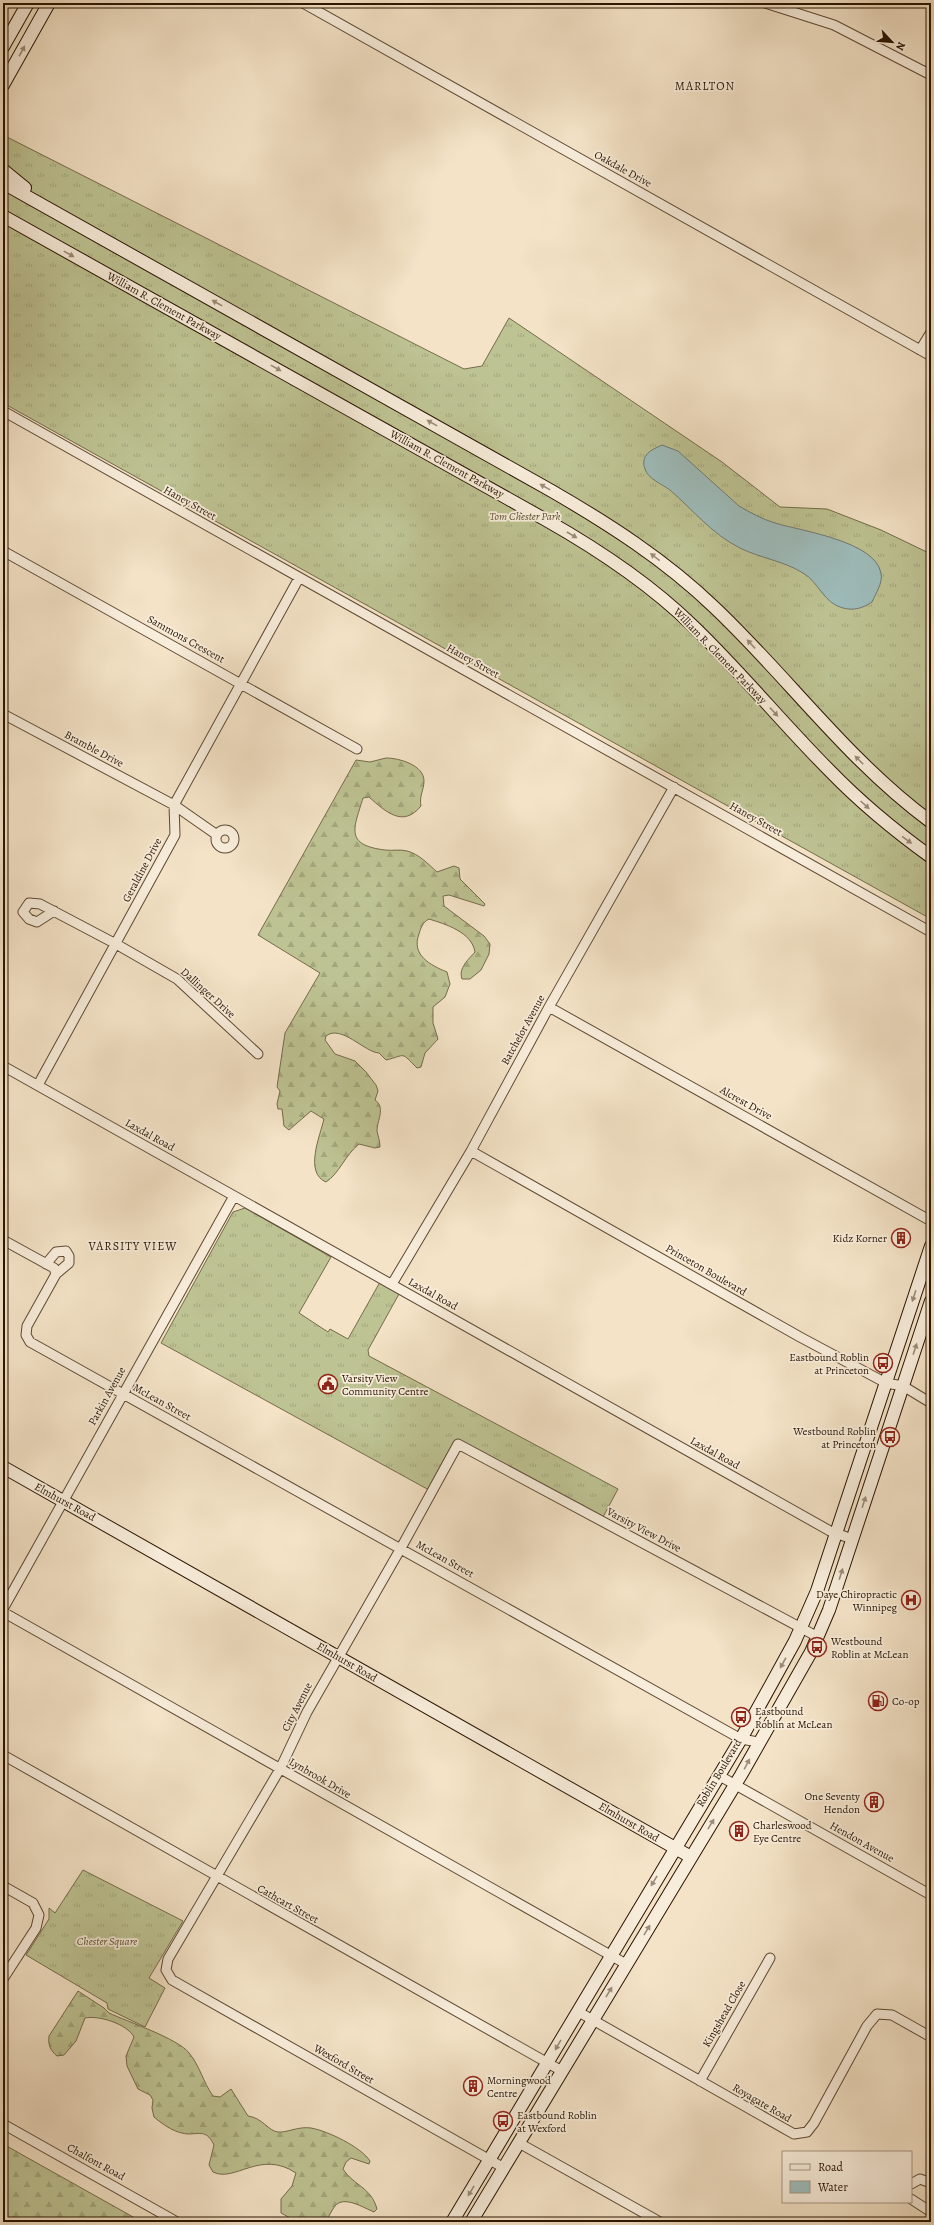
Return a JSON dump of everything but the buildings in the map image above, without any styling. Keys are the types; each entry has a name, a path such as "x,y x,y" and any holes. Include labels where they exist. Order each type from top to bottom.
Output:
{"main road":[{"path":"3,47 28,3"},
{"path":"3,85 49,3"},
{"path":"3,170 51,209"},
{"path":"3,183 556,494 630,539 676,573 715,607 865,766 931,822"},
{"name":"William R. Clement Parkway","path":"3,216 546,520 618,565 662,598 693,626 830,772 884,822 931,857"},
{"path":"3,224 35,235"},
{"name":"Roblin Boulevard","path":"452,2222 548,2063 577,2011 674,1848 741,1739 801,1628 813,1602 931,1246"},
{"name":"Roblin Boulevard","path":"471,2222 735,1785 758,1742 789,1693 818,1637 830,1610 931,1301"},
{"name":"Elmhurst Road","path":"3,1467 691,1858"}],"street":[{"name":"Oakdale Drive","path":"303,3 931,356"},
{"path":"765,3 834,25 931,75"},
{"path":"920,350 931,332"},
{"name":"Haney Street","path":"3,411 931,932"},
{"name":"Sammons Crescent","path":"3,551 357,749"},
{"path":"174,805 299,578"},
{"name":"Bramble Drive","path":"3,714 174,805 217,835"},
{"name":"Batchelor Avenue","path":"392,1284 471,1151 549,1007 674,787"},
{"name":"Geraldine Drive","path":"38,1086 175,835 174,805"},
{"name":"Dallinger Drive","path":"54,911 177,979 258,1054"},
{"name":"Alcrest Drive","path":"549,1007 931,1221"},
{"name":"Laxdal Road","path":"3,1066 836,1534 852,1539"},
{"name":"Princeton Boulevard","path":"471,1151 800,1337 886,1383 903,1386 931,1403"},
{"name":"Parkin Avenue","path":"3,1609 62,1500 234,1196"},
{"path":"3,1240 54,1268 56,1274"},
{"name":"McLean Street","path":"46,1264 56,1252 66,1251 70,1256 69,1263 56,1274 27,1326 26,1335 30,1342 741,1739 758,1742"},
{"name":"City Avenue","path":"172,1980 166,1970 168,1959 215,1876 280,1769 307,1712 401,1548 458,1444"},
{"name":"Varsity View Drive","path":"458,1444 818,1637"},
{"name":"Lynbrook Drive","path":"3,1612 626,1964"},
{"name":"Cathcart Street","path":"3,1755 562,2071"},
{"name":"Hendon Avenue","path":"718,1775 931,1895"},
{"path":"3,1886 33,1903 39,1915 36,1928 3,1979"},
{"name":"Kingshead Close","path":"700,2081 770,1958"},
{"name":"Wexford Street","path":"172,1980 504,2168"},
{"name":"Royagate Road","path":"577,2011 786,2131 801,2134 807,2132 814,2123 867,2026 877,2014 892,2015 931,2037"},
{"name":"Chalfont Road","path":"3,2124 177,2222"},
{"path":"519,2143 660,2222"},
{"path":"912,2183 920,2179 931,2183"},
{"path":"912,2200 931,2212"}],"green space":[{"name":"Tom Chester Park","path":"3,135 464,369 482,366 509,318 722,462 780,507 827,509 881,530 931,554 931,919 3,403"},
{"path":"386,758 404,761 415,767 423,775 424,781 421,806 414,813 401,817 388,812 369,797 363,798 355,826 355,833 358,839 363,844 372,848 404,850 411,852 437,872 454,866 459,868 460,879 485,904 484,906 449,895 443,896 444,906 484,936 490,944 489,954 481,970 470,979 462,979 461,975 463,967 475,952 469,939 457,930 443,923 429,919 422,925 417,941 420,953 434,966 447,972 450,984 445,997 433,1007 433,1023 438,1039 425,1053 421,1067 417,1068 403,1056 386,1060 379,1053 366,1048 338,1033 332,1033 326,1036 325,1040 335,1054 355,1061 376,1085 378,1091 375,1100 380,1107 377,1131 380,1147 375,1148 359,1144 350,1153 331,1179 326,1182 319,1177 316,1171 315,1163 317,1144 324,1119 311,1111 289,1130 284,1126 282,1109 278,1109 277,1104 280,1091 277,1087 285,1033 320,973 258,935 356,760 370,762"},
{"name":"Varsity View Community Centre","path":"245,1208 331,1257 299,1313 328,1332 330,1329 348,1339 380,1282 399,1294 368,1350 369,1356 618,1489 603,1517 456,1440 429,1490 161,1343 233,1212"},
{"name":"Chester Square","path":"83,1870 183,1921 149,1978 165,1988 145,2027 108,2009 107,2003 26,1955 49,1919 49,1908 55,1913"},
{"path":"78,1991 109,2013 175,2042 189,2053 196,2063 213,2096 220,2097 231,2089 248,2116 258,2119 274,2131 281,2132 311,2128 326,2132 344,2140 359,2150 370,2161 369,2164 351,2158 346,2162 343,2169 347,2175 367,2191 377,2209 374,2212 354,2203 343,2202 335,2206 325,2222 298,2222 281,2213 281,2199 292,2186 296,2173 283,2167 271,2164 260,2165 230,2173 221,2174 213,2172 209,2165 214,2145 211,2139 200,2133 187,2134 178,2132 154,2117 152,2108 153,2100 150,2095 138,2089 127,2066 126,2056 134,2037 125,2028 105,2019 91,2017 85,2018 76,2041 64,2055 57,2056 53,2052 49,2045 49,2036"},
{"path":"3,2144 142,2222 3,2222"}],"water":[{"path":"662,445 678,451 739,506 752,513 775,523 836,539 852,545 866,553 876,562 881,573 880,584 872,602 855,609 847,609 836,605 831,602 803,573 788,565 740,548 721,536 670,490 649,476 647,473 644,464 645,457 650,451"}],"place":[{"name":"Kidz Korner","path":"901,1238"},
{"name":"Eastbound Roblin at Princeton","path":"883,1363"},
{"name":"Varsity View Community Centre","path":"328,1384"},
{"name":"Westbound Roblin at Princeton","path":"890,1437"},
{"name":"Daye Chiropractic Winnipeg","path":"911,1600"},
{"name":"Westbound Roblin at McLean","path":"817,1647"},
{"name":"Co-op","path":"878,1701"},
{"name":"Eastbound Roblin at McLean","path":"741,1717"},
{"name":"One Seventy Hendon","path":"874,1802"},
{"name":"Charleswood Eye Centre","path":"739,1831"},
{"name":"Morningwood Centre","path":"473,2086"},
{"name":"Eastbound Roblin at Wexford","path":"503,2121"}],"district":[{"name":"MARLTON","path":"705,86"},
{"name":"VARSITY VIEW","path":"133,1246"}]}
